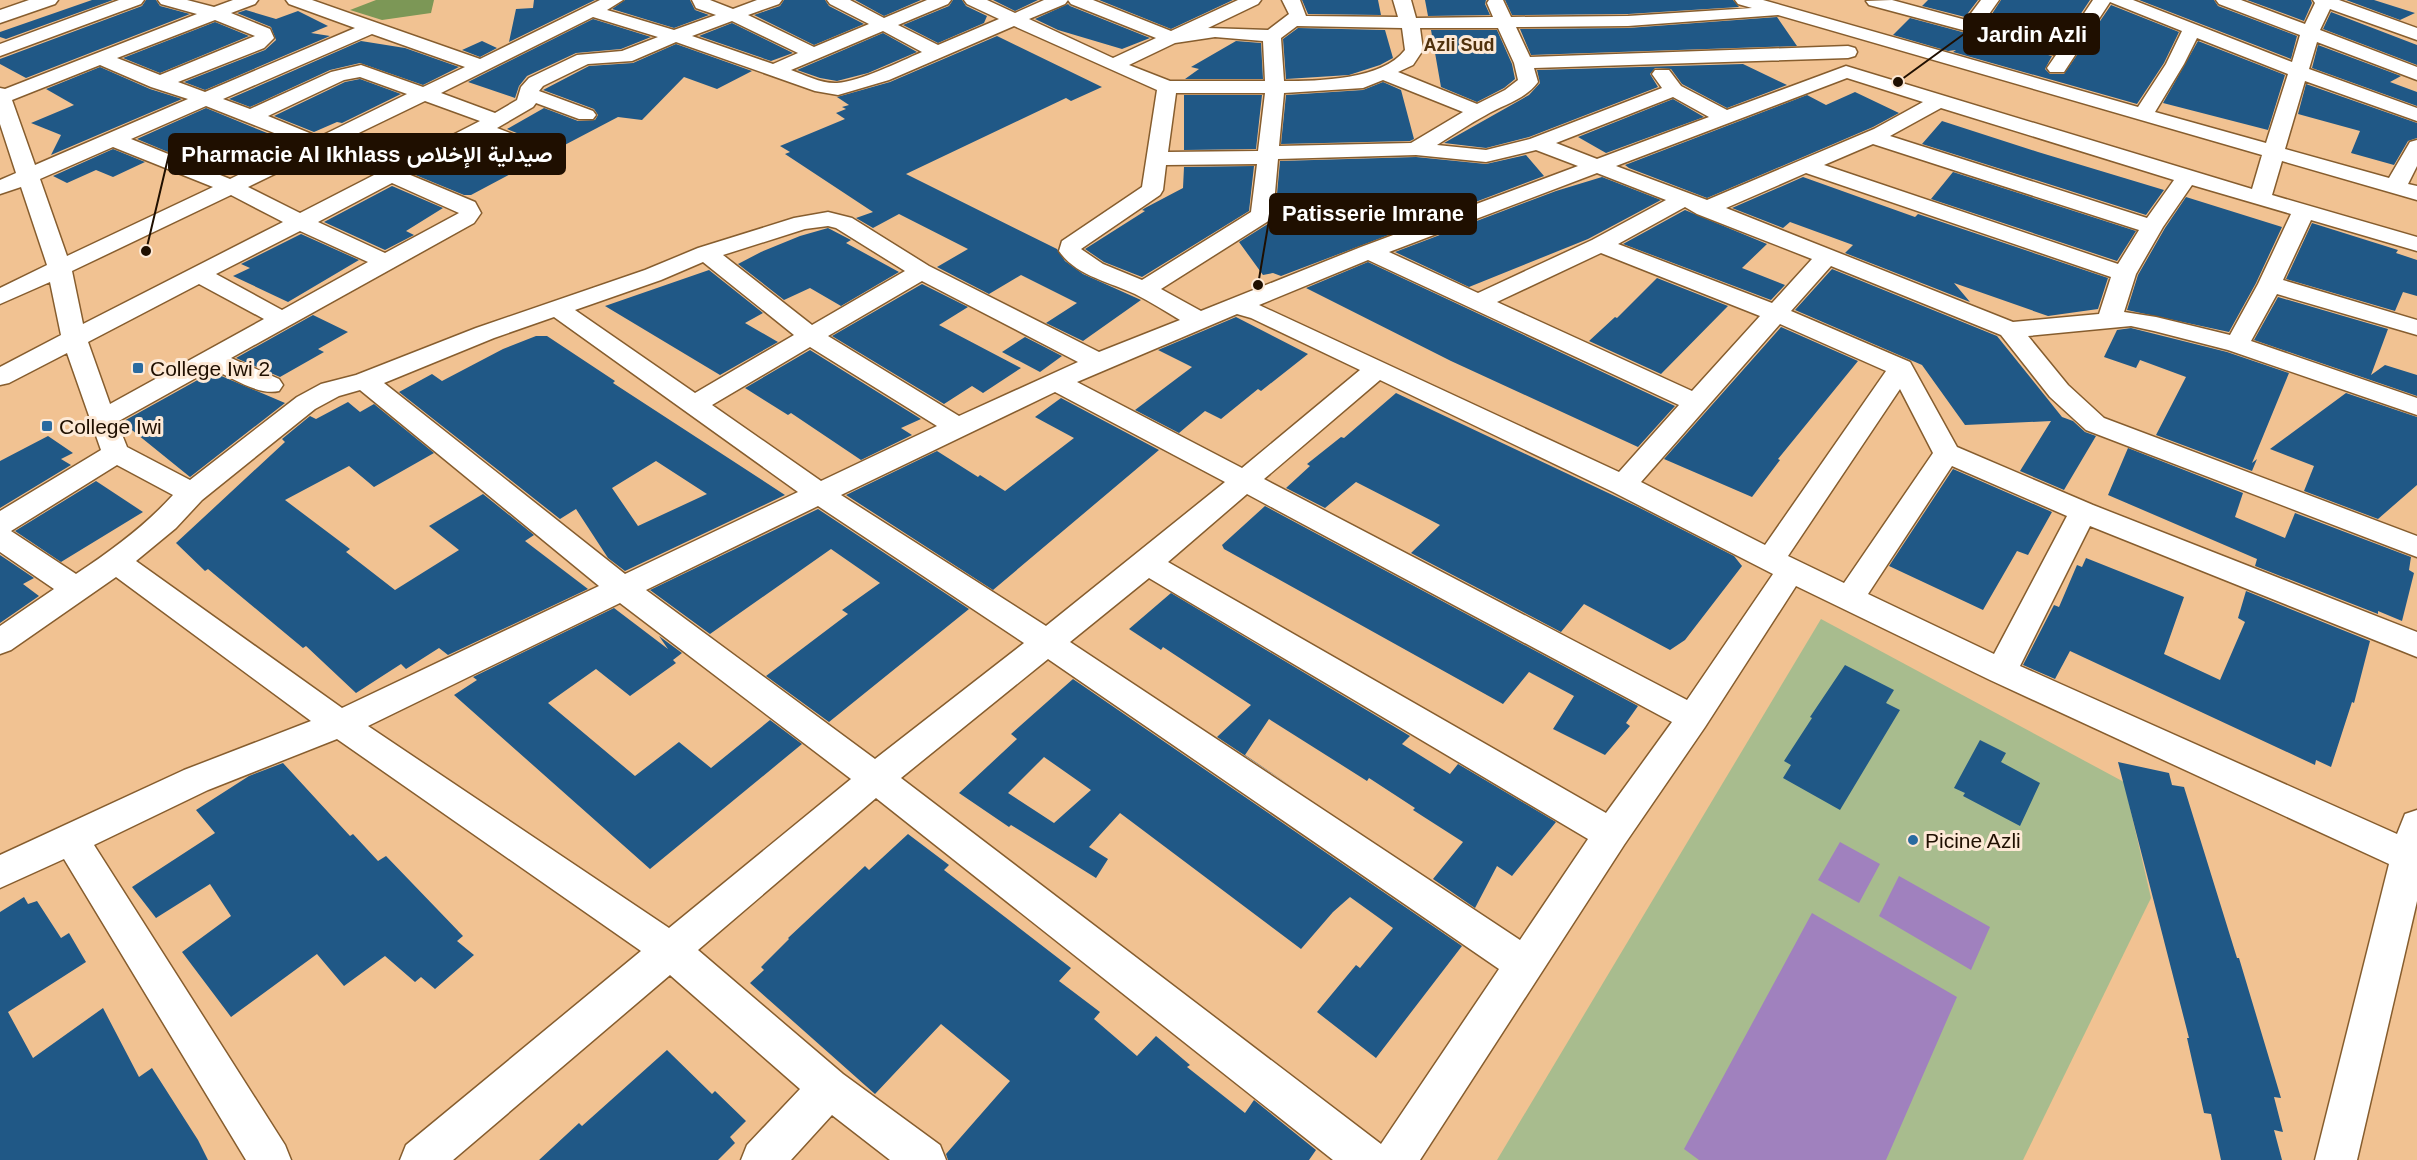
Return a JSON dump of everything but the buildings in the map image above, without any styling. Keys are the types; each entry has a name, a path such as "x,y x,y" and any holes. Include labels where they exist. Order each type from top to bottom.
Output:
{"street":[{"path":"0,17 48,0"},
{"path":"0,50 135,0"},
{"path":"159,83 257,44 265,38 264,33 214,13 167,0"},
{"path":"192,493 116,453 74,338 59,266 0,97 249,0"},
{"path":"295,0 481,66"},
{"path":"0,297 59,266 320,144 614,0"},
{"path":"701,0 702,4 732,14 812,53"},
{"path":"0,377 298,221 488,125 526,103 531,87 536,82 584,59 599,57 616,59 773,0"},
{"path":"836,0 882,26 937,52"},
{"path":"774,70 942,0"},
{"path":"973,0 1113,65 1167,87 1336,86 1363,82 1406,61 1414,50 1402,0"},
{"path":"591,11 675,36 822,87 838,89 882,76 1059,0"},
{"path":"1077,0 1172,38 1215,32 1272,36 1294,21 1409,23 1503,21 1593,14 1628,21 1781,11"},
{"path":"1210,0 1232,10"},
{"path":"1113,65 1252,0"},
{"path":"1291,0 1298,14 1294,21"},
{"path":"1416,148 1478,111 1512,94 1528,82 1523,63 1495,0"},
{"path":"1745,0 2417,194"},
{"path":"1847,62 1850,30 1876,0 2067,52"},
{"path":"1970,27 1990,0"},
{"path":"2045,86 2102,0"},
{"path":"2117,0 2193,28 2298,72 2417,115"},
{"path":"2225,0 2417,74"},
{"path":"2260,197 2310,33 2323,1 2417,34"},
{"path":"1628,21 1674,90 1725,117"},
{"path":"0,188 208,100 372,27"},
{"path":"2143,115 2175,64 2193,28"},
{"path":"1144,289 1262,215 1275,87 1272,36"},
{"path":"102,59 320,144 467,207 470,213 466,218 388,263 102,419"},
{"path":"1523,63 1652,59 1847,62 1937,102 2417,244"},
{"path":"0,872 196,780 340,724 1098,362 1369,252 1725,117 1847,62"},
{"path":"252,116 339,76 361,71 426,93 552,156"},
{"path":"1384,73 1478,111"},
{"path":"1167,87 1152,190 1070,246 1070,251 1079,261 1144,289 1200,321"},
{"path":"1156,159 1416,148 1486,156 1537,142 1674,90"},
{"path":"529,94 586,115"},
{"path":"1705,209 1871,137 1937,102"},
{"path":"1871,137 2152,227"},
{"path":"115,140 230,186 388,263"},
{"path":"1537,142 2010,330 2131,319 2237,345 2417,407"},
{"path":"2395,188 2417,146"},
{"path":"1806,166 2124,274"},
{"path":"2109,320 2124,274 2152,227 2187,177"},
{"path":"1478,302 1600,244 1684,199"},
{"path":"2237,345 2270,284 2304,211"},
{"path":"0,642 116,562 166,521 192,493 306,403 330,390 365,381 485,333 653,275 706,253 802,223 828,219 844,222 921,271 1098,362"},
{"path":"1600,244 1775,314 1901,368 1947,453 2083,512 2417,645"},
{"path":"1369,252 1695,402"},
{"path":"706,253 810,336 958,427"},
{"path":"1623,485 1827,256"},
{"path":"692,406 921,271"},
{"path":"198,274 283,320"},
{"path":"2270,284 2417,328"},
{"path":"1236,306 1260,313 1376,370 1623,485 1849,599 2001,671 2414,847 2336,1160"},
{"path":"556,308 820,494 1048,643 1524,964"},
{"path":"2010,330 2059,391 2095,424 2417,547"},
{"path":"212,359 270,385"},
{"path":"1395,1160 1611,834 1694,718 1780,565 1901,368"},
{"path":"421,1160 876,778 1147,563 1245,483 1376,370"},
{"path":"365,381 622,588 876,778 1367,1160"},
{"path":"1055,381 1694,718"},
{"path":"0,524 116,453"},
{"path":"1849,599 1947,453"},
{"path":"2001,671 2083,512"},
{"path":"0,538 77,590"},
{"path":"116,562 340,724 670,950 829,1088 925,1160"},
{"path":"1147,563 1611,834"},
{"path":"71,838 270,1160"},
{"path":"762,1160 829,1088"}],"green space":[{"path":"376,0 434,0 431,13 382,20 350,10"},
{"name":"Picine Azli","path":"1821,619 2124,782 2151,898 2023,1160 1497,1160"}],"shaded area":[{"path":"1840,842 1880,864 1859,903 1818,880"},
{"path":"1899,876 1990,927 1971,970 1879,916"},
{"path":"1812,913 1957,997 1886,1160 1699,1160 1684,1149"}],"place":[{"name":"Jardin Azli","path":"1898,82"},
{"name":"Pharmacie Al Ikhlass صيدلية الإخلاص","path":"146,251"},
{"name":"Patisserie Imrane","path":"1258,285"},
{"name":"College Iwi 2","path":"138,368"},
{"name":"College Iwi","path":"47,426"},
{"name":"Picine Azli","path":"1913,840"}],"district":[{"name":"Azli Sud","path":"1459,45"}]}
